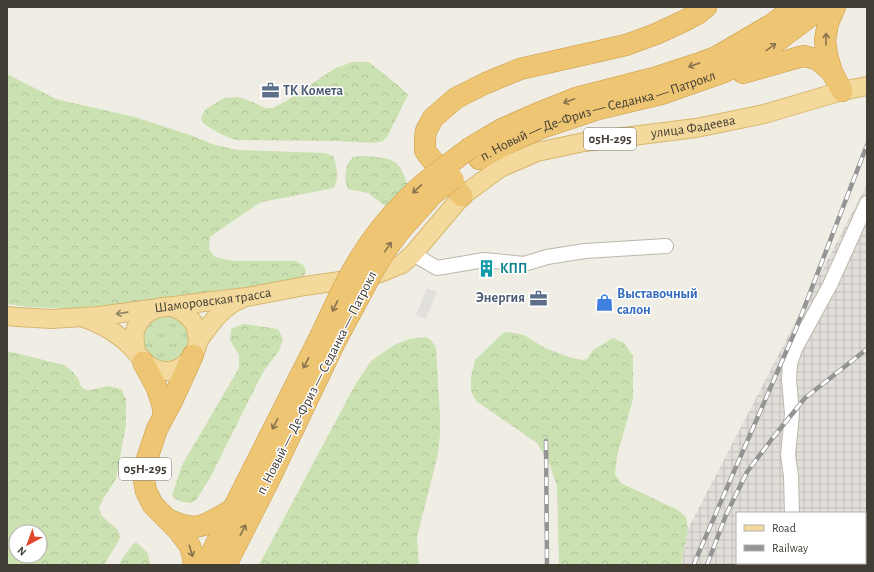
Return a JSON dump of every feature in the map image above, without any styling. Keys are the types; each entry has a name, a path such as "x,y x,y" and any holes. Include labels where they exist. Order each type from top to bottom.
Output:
{"highway":[{"path":"462,196 425,150 426,131 433,118 456,98 486,82 520,69 626,45 656,34 684,21 699,13 706,7"},
{"name":"п. Новый — Де-Фриз — Седанка — Патрокл","path":"206,565 233,509 327,339 399,232 433,194 475,154 502,129 536,114 576,98 654,78 716,57 771,25 796,7"},
{"name":"п. Новый — Де-Фриз — Седанка — Патрокл","path":"475,154 510,142 541,128 598,109 661,94 724,72 754,59 808,18 820,7"},
{"path":"835,7 828,24 825,40 827,55 832,72 842,91"},
{"path":"724,72 742,74 803,56 817,59 832,72"},
{"name":"п. Новый — Де-Фриз — Седанка — Патрокл","path":"226,565 269,480 327,339"},
{"path":"164,415 173,399 196,348"},
{"name":"05Н-295","path":"140,357 156,386 162,403 164,415 157,429 145,464 145,486 153,505 178,530 190,546 194,565"},
{"name":"05Н-295","path":"166,518 187,526 199,526 205,525 233,509"}],"main road":[{"name":"улица Фадеева","path":"412,254 462,196 500,168 537,152 584,142 704,126 764,114 842,91 867,86"},
{"name":"Шаморовская трасса","path":"7,316 52,319 99,316 247,297 380,273 402,264 412,254"},
{"name":"05Н-295","path":"82,317 114,332 151,367 160,370 170,370 179,368 187,362 215,318 220,313 236,301 247,297"},
{"name":"05Н-295","path":"140,357 134,340 135,329 141,318 150,311 161,307 175,308 187,315 196,327 196,348"}],"street":[{"path":"792,512 791,476 788,455 792,414 789,378 790,364 795,350 830,285 867,203"},
{"path":"412,254 437,268 484,260 524,264 547,257 585,251 666,246"}],"shaded area":[{"path":"867,184 867,565 681,565 688,529"},
{"path":"427,288 437,292 426,319 416,315"}],"green space":[{"path":"352,62 369,62 408,95 387,137 383,141 374,143 237,140 219,133 202,122 201,117 206,109 224,98 238,97 265,108 273,108 334,69"},
{"path":"7,74 56,99 135,117 215,145 238,150 325,153 333,156 337,172 337,181 334,188 262,202 210,237 209,250 218,258 234,261 296,261 303,265 306,270 305,274 299,280 82,309 28,307 7,304"},
{"path":"361,156 386,158 395,162 401,170 409,188 388,208 368,193 348,189 346,172 349,161 353,157"},
{"path":"170,313 185,323 190,341 189,346 183,355 174,361 163,362 154,359 143,349 141,331 152,317"},
{"path":"244,324 278,329 283,339 279,351 265,369 210,478 196,500 191,503 182,502 174,498 172,495 182,465 239,368 239,355 230,340 231,329"},
{"path":"509,332 524,335 545,348 582,360 587,359 593,350 613,338 624,343 633,356 633,399 617,456 615,474 621,483 678,510 686,517 688,529 681,565 559,565 557,486 549,463 537,443 476,401 471,391 471,377 475,360 503,333"},
{"path":"426,337 432,341 436,348 440,434 438,454 417,537 419,565 259,565 355,385 371,361 394,345 409,339"},
{"path":"7,351 64,365 73,372 84,389 89,390 108,386 121,389 126,399 126,425 116,479 99,508 102,516 118,530 120,537 104,565 7,565"},
{"path":"136,542 147,552 151,565 118,565 132,545"}],"railway":[{"path":"694,565 796,329 867,145"},
{"path":"707,565 726,515 747,472 805,398 867,349"},
{"path":"546,441 547,565"}],"place":[{"name":"ТК Комета","path":"270,91"},
{"name":"КПП","path":"487,269"},
{"name":"Энергия","path":"538,298"},
{"name":"Выставочный салон","path":"604,302"}]}
